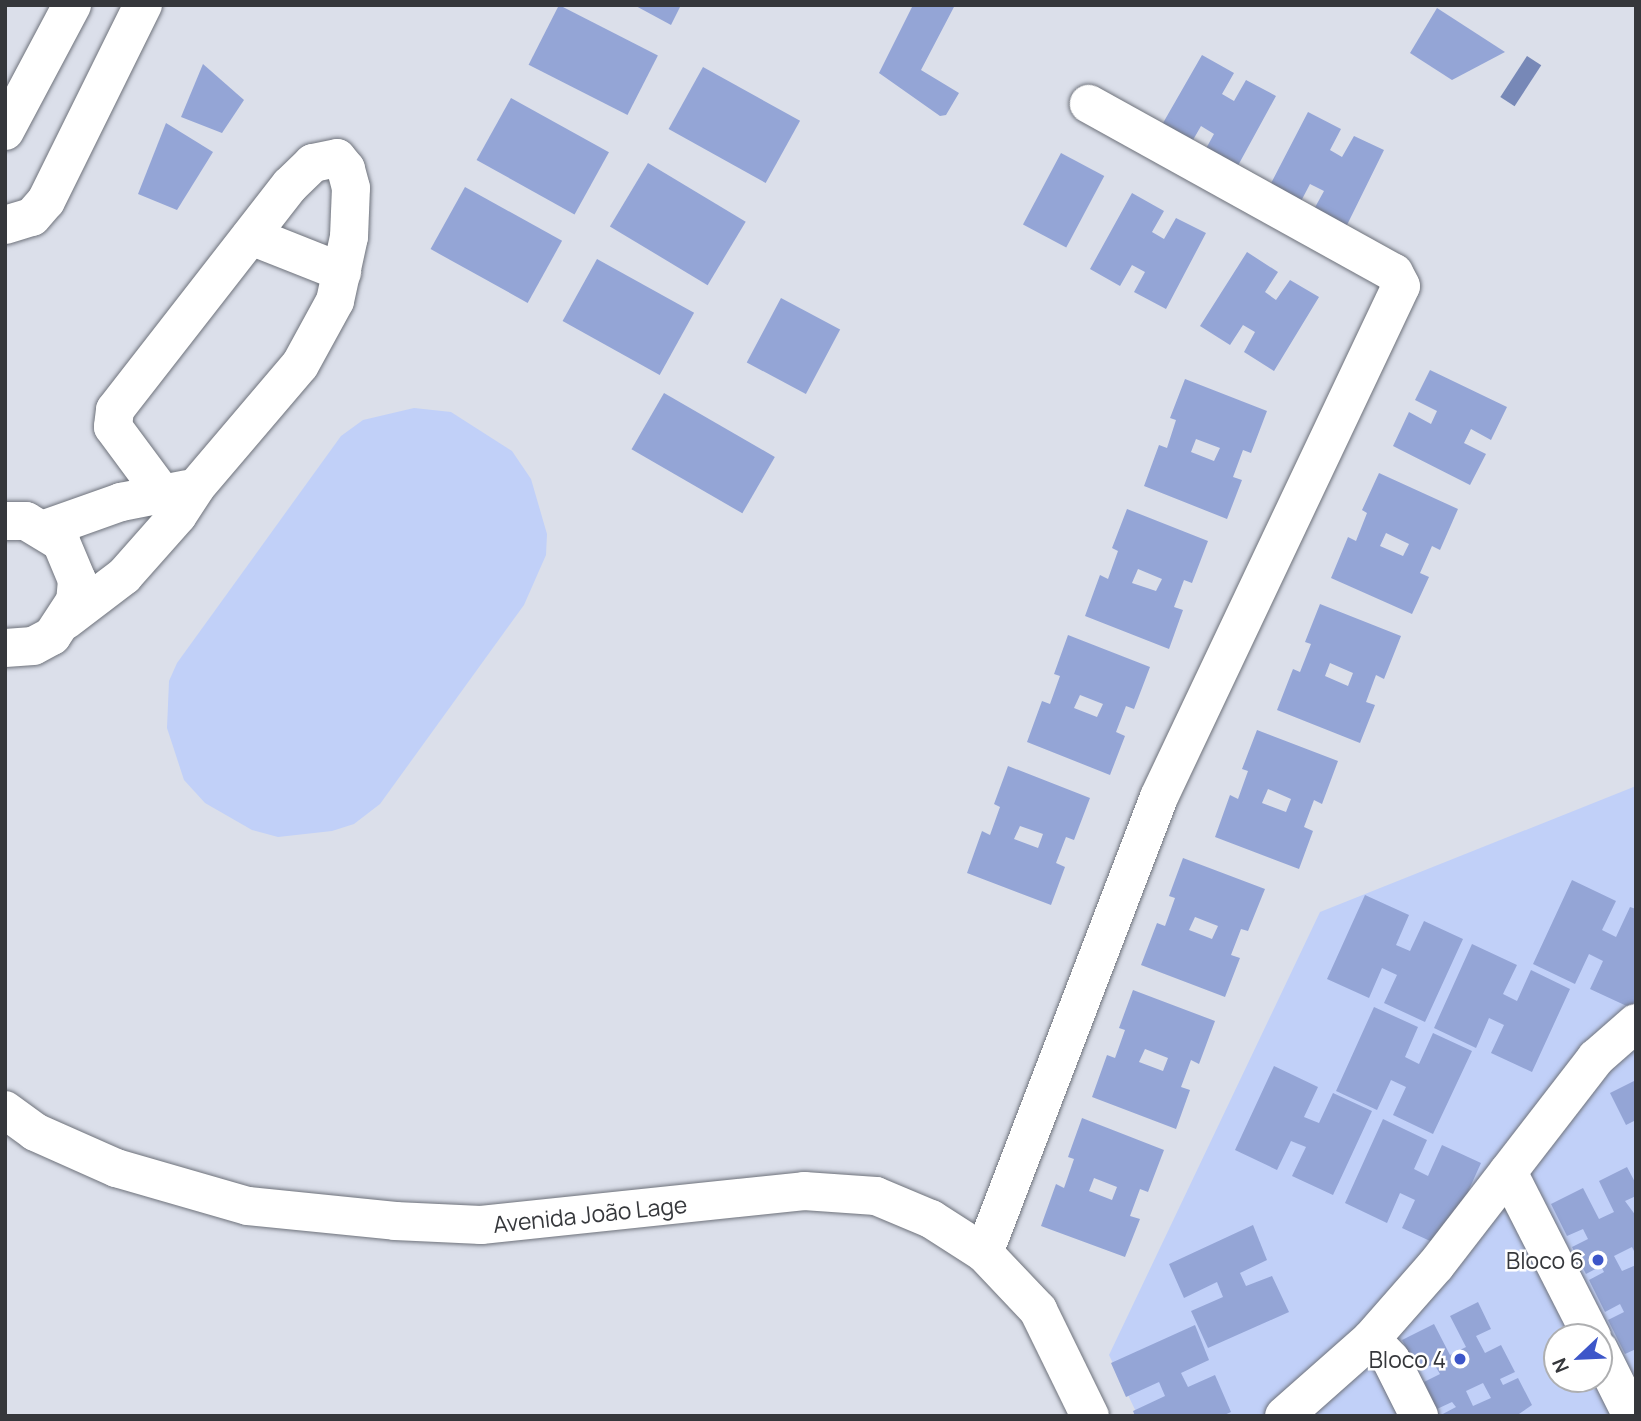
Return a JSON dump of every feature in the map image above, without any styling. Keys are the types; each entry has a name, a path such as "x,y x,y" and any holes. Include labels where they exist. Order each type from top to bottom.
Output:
{"street":[{"path":"5,131 72,5"},
{"path":"5,225 32,217 46,201 143,5"},
{"path":"985,1253 1159,797 1401,286 1394,273 1089,104"},
{"path":"5,648 33,646 66,620 102,598 180,499 300,365 335,301 342,272 352,188 346,169 337,158 313,163 290,185 115,410 113,427 180,499"},
{"path":"251,236 342,272"},
{"path":"45,529 121,502 180,499"},
{"path":"5,520 45,529 61,542 77,580 75,601 66,620"},
{"path":"1284,1416 1371,1339 1436,1265 1596,1058 1636,1023"},
{"name":"Avenida João Lage","path":"5,1110 35,1132 116,1168 248,1206 481,1225 841,1191 876,1196 931,1219 985,1253 1038,1310 1090,1416"},
{"path":"1508,1172 1585,1323"},
{"path":"1371,1339 1391,1360 1419,1416"},
{"path":"1613,1378 1632,1416"}],"shaded area":[{"path":"1527,56 1541,65 1515,106 1500,97"},
{"path":"414,408 451,412 512,451 531,479 547,534 546,555 524,605 380,804 354,824 332,831 278,837 252,830 205,803 184,780 167,728 169,681 177,663 341,436 363,420"},
{"path":"1636,786 1636,1416 1138,1416 1109,1355 1320,912"}],"building":[{"path":"559,5 658,55 627,115 529,65"},
{"path":"634,5 681,5 671,25"},
{"path":"913,5 955,5 921,70 959,93 946,115 940,116 879,73"},
{"path":"1437,8 1505,52 1452,80 1410,53"},
{"path":"1202,55 1234,73 1222,94 1234,101 1246,80 1276,96 1235,171 1203,154 1214,134 1201,126 1189,147 1159,130"},
{"path":"203,64 244,100 222,133 181,117"},
{"path":"703,67 800,121 766,183 669,129"},
{"path":"511,98 609,152 575,214 477,160"},
{"path":"1308,112 1341,129 1330,150 1342,157 1354,136 1384,150 1346,227 1313,211 1324,191 1310,184 1299,205 1268,189"},
{"path":"166,123 213,152 177,210 138,194"},
{"path":"1061,153 1104,176 1066,248 1023,225"},
{"path":"648,163 746,222 708,285 610,226"},
{"path":"465,187 562,241 528,303 431,249"},
{"path":"1132,193 1164,211 1152,232 1164,239 1176,218 1206,233 1166,309 1134,292 1145,272 1132,265 1120,286 1090,269"},
{"path":"1247,252 1278,272 1265,292 1276,300 1290,280 1319,297 1274,371 1244,352 1255,332 1243,325 1230,345 1200,326"},
{"path":"597,259 694,313 660,375 563,321"},
{"path":"781,298 840,329 806,394 747,362"},
{"path":"1430,370 1507,407 1491,440 1471,429 1464,443 1486,454 1470,485 1393,446 1409,412 1431,424 1437,411 1415,400"},
{"path":"1185,379 1267,411 1251,453 1243,450 1233,477 1242,480 1227,519 1144,486 1159,445 1167,448 1176,420 1170,418","holes":["1196,439 1220,448 1214,461 1191,452"]},
{"path":"664,393 775,457 742,513 632,449"},
{"path":"1379,473 1458,509 1440,550 1432,546 1420,573 1429,577 1412,614 1331,578 1348,537 1356,541 1367,513 1362,510","holes":["1386,533 1409,544 1403,556 1380,546"]},
{"path":"1127,509 1208,541 1192,583 1184,580 1174,607 1183,610 1169,649 1085,616 1100,575 1108,579 1118,551 1112,548","holes":["1138,569 1162,579 1156,591 1132,583"]},
{"path":"1320,604 1401,636 1384,679 1376,675 1366,702 1375,705 1360,743 1277,710 1293,669 1300,672 1311,644 1305,642","holes":["1330,663 1353,673 1348,686 1325,676"]},
{"path":"1068,635 1150,667 1134,709 1126,706 1116,732 1125,736 1110,775 1027,742 1042,701 1050,704 1060,676 1054,674","holes":["1080,695 1103,704 1097,717 1074,708"]},
{"path":"1257,730 1338,761 1322,804 1314,800 1304,827 1313,831 1299,869 1215,837 1230,795 1238,799 1248,771 1242,769","holes":["1268,789 1291,799 1286,812 1262,803"]},
{"path":"1008,766 1090,798 1074,840 1066,837 1056,863 1065,867 1051,905 967,873 982,831 990,835 1000,807 994,804","holes":["1020,826 1043,834 1038,848 1014,839"]},
{"path":"1183,858 1265,889 1248,931 1241,929 1231,955 1240,958 1225,997 1141,965 1157,923 1165,926 1175,898 1169,896","holes":["1195,917 1218,926 1212,939 1189,930"]},
{"path":"1572,880 1616,901 1602,930 1616,937 1630,907 1636,909 1636,998 1631,1008 1590,989 1603,961 1589,954 1575,984 1533,964"},
{"path":"1365,895 1409,915 1396,945 1410,951 1424,921 1463,939 1425,1022 1384,1003 1397,975 1382,968 1369,998 1327,979"},
{"path":"1472,944 1517,965 1503,994 1517,1001 1531,970 1570,989 1532,1072 1491,1053 1504,1025 1489,1018 1476,1048 1434,1028"},
{"path":"1133,990 1215,1021 1199,1064 1191,1060 1181,1087 1190,1090 1176,1129 1092,1097 1107,1055 1115,1058 1125,1030 1119,1028","holes":["1145,1049 1168,1058 1163,1071 1139,1062"]},
{"path":"1374,1007 1418,1027 1405,1057 1419,1064 1433,1033 1472,1051 1433,1134 1393,1115 1406,1087 1391,1080 1377,1110 1336,1091"},
{"path":"1274,1066 1318,1087 1304,1117 1319,1123 1333,1093 1372,1111 1333,1195 1292,1176 1306,1147 1291,1141 1277,1170 1235,1150"},
{"path":"1636,1080 1636,1120 1626,1125 1610,1093"},
{"path":"1082,1118 1164,1150 1148,1192 1140,1189 1130,1216 1140,1219 1125,1257 1041,1226 1056,1184 1064,1188 1074,1159 1068,1157","holes":["1094,1178 1117,1187 1112,1200 1089,1191"]},
{"path":"1383,1119 1427,1140 1414,1169 1428,1176 1442,1145 1481,1163 1443,1247 1402,1228 1415,1200 1400,1193 1387,1223 1345,1203"},
{"name":"Bloco 6","path":"1627,1167 1636,1184 1636,1196 1625,1201 1636,1216 1636,1255 1632,1247 1614,1256 1622,1271 1636,1265 1636,1349 1625,1354 1613,1330 1613,1323 1608,1320 1624,1312 1620,1304 1605,1312 1589,1280 1604,1272 1601,1266 1586,1274 1572,1247 1588,1239 1583,1229 1567,1236 1551,1204 1583,1188 1599,1219 1614,1212 1599,1181"},
{"path":"1253,1225 1267,1260 1240,1273 1246,1286 1272,1276 1289,1312 1208,1348 1191,1311 1223,1297 1217,1282 1184,1298 1169,1264"},
{"name":"Bloco 4","path":"1478,1302 1491,1329 1476,1336 1485,1353 1501,1345 1515,1372 1500,1379 1503,1385 1518,1378 1532,1405 1516,1416 1439,1416 1456,1407 1452,1402 1437,1409 1424,1382 1440,1374 1434,1364 1418,1371 1402,1340 1434,1324 1450,1355 1466,1347 1450,1316","holes":["1483,1383 1491,1398 1473,1406 1466,1391"]},
{"path":"1195,1325 1209,1360 1181,1373 1188,1387 1215,1375 1231,1412 1222,1416 1135,1416 1133,1411 1165,1396 1159,1382 1126,1397 1111,1363"}],"place":[{"name":"Bloco 6","path":"1598,1260"},
{"name":"Bloco 4","path":"1460,1359"}]}
